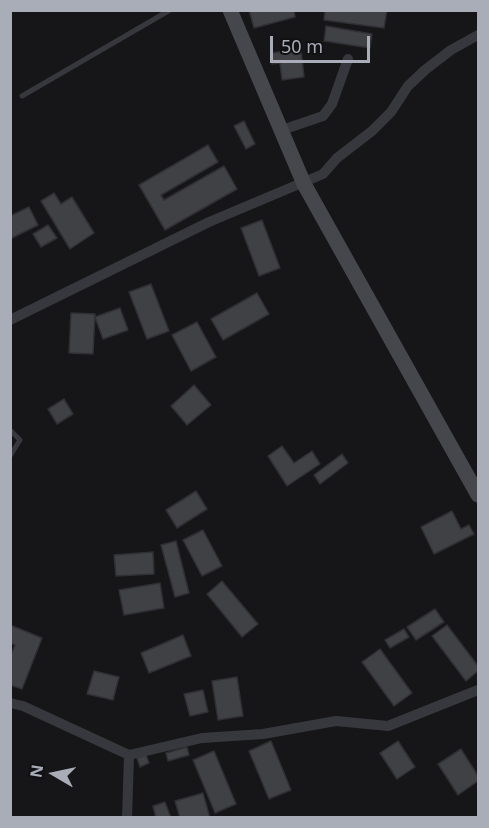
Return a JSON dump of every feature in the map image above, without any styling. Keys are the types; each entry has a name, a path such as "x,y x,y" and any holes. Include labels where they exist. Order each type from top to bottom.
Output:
{"street":[{"path":"230,10 304,184 478,495"},
{"path":"10,320 208,222 304,184 323,174 354,143 372,130 425,70 451,50 478,35"},
{"path":"282,130 323,116 332,104 348,59"},
{"path":"10,703 33,710 129,755 202,738 262,734 336,720 388,726 478,690"},
{"path":"127,818 129,755"}],"lane":[{"path":"22,96 170,10"},
{"path":"10,430 20,440 10,456"}],"building":[{"path":"249,10 294,10 295,17 254,28"},
{"path":"325,10 387,10 384,28 324,20"},
{"path":"326,26 372,34 370,48 324,41"},
{"path":"301,49 304,77 282,80 280,63 272,64 271,53"},
{"path":"244,121 255,144 246,149 234,126"},
{"path":"208,145 218,162 161,195 164,200 224,166 237,189 165,230 139,185"},
{"path":"54,193 61,204 72,197 94,233 70,249 41,201"},
{"path":"29,207 38,225 10,239 10,216"},
{"path":"262,220 280,268 259,276 241,228"},
{"path":"48,225 57,238 41,247 33,234"},
{"path":"151,284 169,331 147,339 129,292"},
{"path":"257,293 269,314 223,340 211,319"},
{"path":"120,308 128,330 103,339 95,317"},
{"path":"71,313 95,314 93,354 69,353"},
{"path":"197,322 216,357 191,371 172,335"},
{"path":"194,385 211,405 187,425 171,406"},
{"path":"64,399 73,414 57,424 48,409"},
{"path":"282,446 294,463 312,451 320,464 287,486 268,456"},
{"path":"342,454 348,463 320,484 314,475"},
{"path":"196,491 207,509 177,528 166,510"},
{"path":"452,511 461,529 469,525 474,534 434,554 421,527"},
{"path":"203,530 222,566 202,576 183,540"},
{"path":"176,541 189,593 175,597 161,545"},
{"path":"153,552 154,574 116,576 114,555"},
{"path":"222,581 258,624 242,637 207,594"},
{"path":"160,583 164,608 124,615 119,590"},
{"path":"435,609 444,622 416,640 407,627"},
{"path":"10,625 42,638 22,689 10,685 10,657 15,645 10,643"},
{"path":"447,625 478,666 478,671 466,681 432,636"},
{"path":"404,629 409,637 390,648 385,640"},
{"path":"183,635 191,656 149,673 141,653"},
{"path":"380,649 412,693 394,706 362,662"},
{"path":"94,671 119,677 113,700 87,694"},
{"path":"237,677 243,716 218,720 212,681"},
{"path":"203,690 208,712 190,716 184,694"},
{"path":"271,741 291,790 269,799 249,751"},
{"path":"398,741 415,767 397,779 380,753"},
{"path":"187,747 189,755 168,761 166,753"},
{"path":"461,749 478,776 478,781 458,795 438,764"},
{"path":"214,751 236,804 215,813 193,760"},
{"path":"146,755 149,763 140,767 137,758"},
{"path":"203,793 210,818 180,818 175,801"},
{"path":"165,802 171,818 156,818 153,806"}]}
